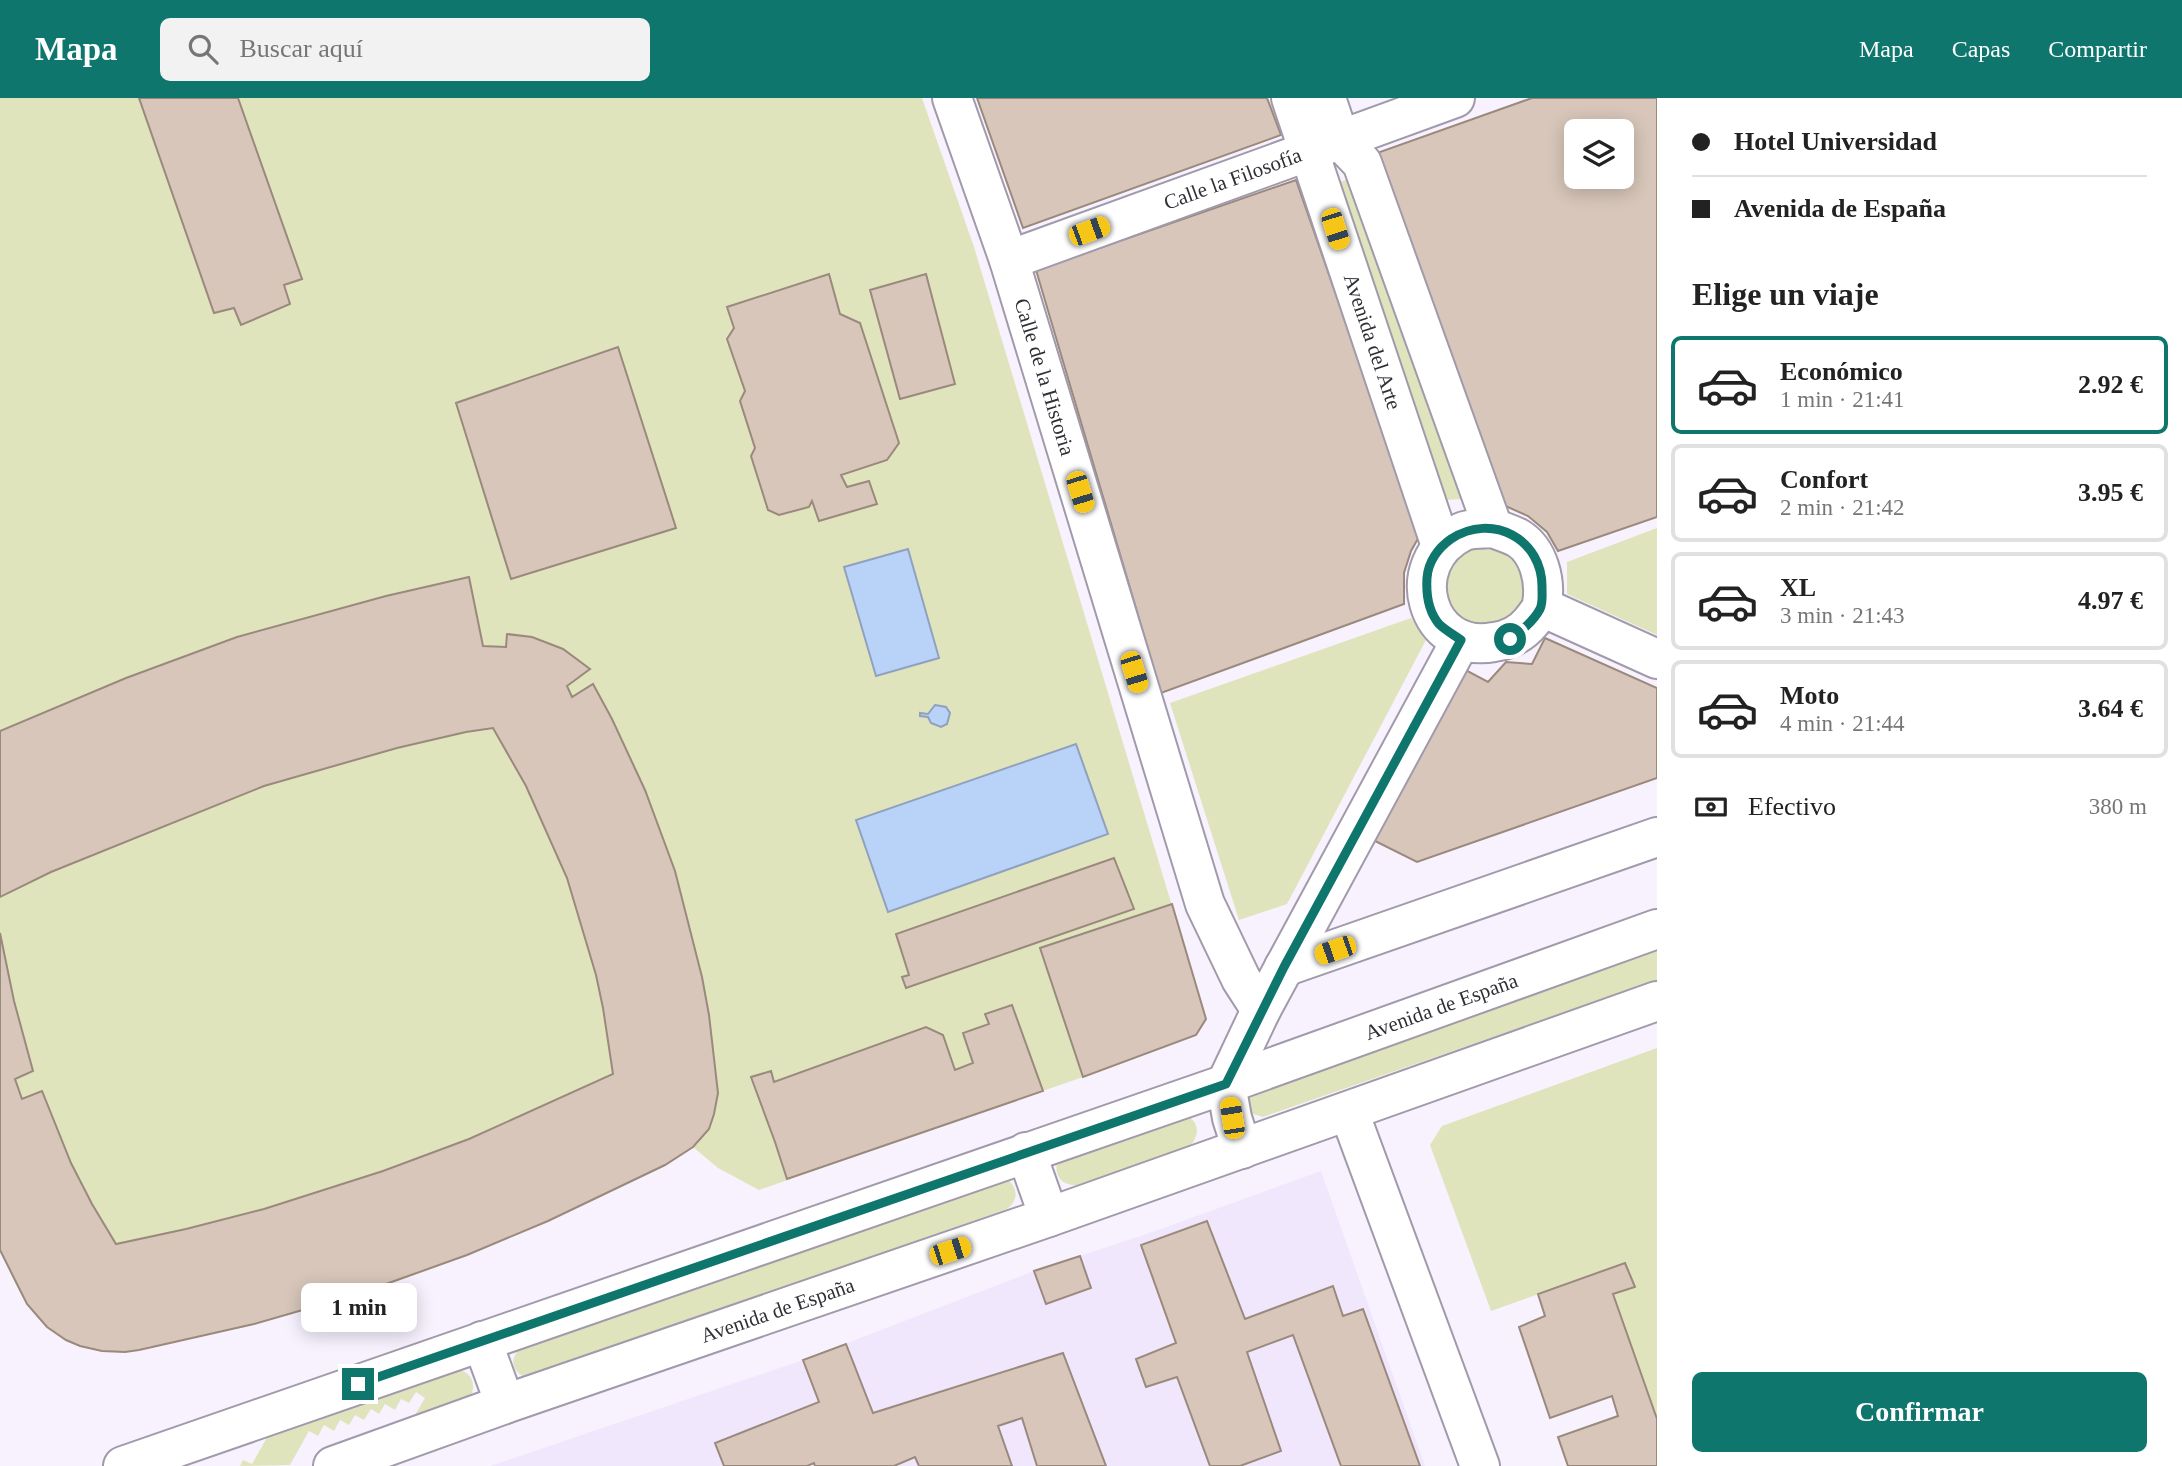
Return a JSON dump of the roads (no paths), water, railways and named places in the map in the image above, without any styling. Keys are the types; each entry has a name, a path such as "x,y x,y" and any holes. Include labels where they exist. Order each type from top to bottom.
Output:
{"street":[{"name":"Calle de la Historia","path":"951,98 1009,260 1205,904 1241,979 1262,1010"},
{"name":"Avenida del Arte","path":"1291,98 1325,145 1362,163 1493,528"},
{"name":"Avenida del Arte","path":"1326,98 1325,145 1441,546"},
{"name":"Calle la Filosofía","path":"1009,260 1455,98"},
{"path":"1493,528 1520,539 1535,556 1542,575 1542,607 1529,625 1510,639 1480,645 1461,640 1438,623 1426,595 1428,569 1441,546 1464,531 1493,528"},
{"path":"1542,607 1657,659"},
{"path":"1242,1149 1232,1118 1226,1084 1284,967 1461,640"},
{"path":"1284,967 1657,837"},
{"name":"Avenida de España","path":"123,1466 1226,1084 1657,929"},
{"name":"Avenida de España","path":"333,1466 1349,1112 1657,1000"},
{"path":"1349,1112 1480,1466"},
{"path":"1026,1152 1049,1217"},
{"path":"482,1341 505,1404"}],"water":[{"path":"908,549 939,658 876,676 844,567"},
{"path":"935,705 946,707 950,713 947,724 941,727 931,723 928,717 920,716 920,713 928,714"},
{"path":"1076,744 1108,834 888,912 856,820"}]}
